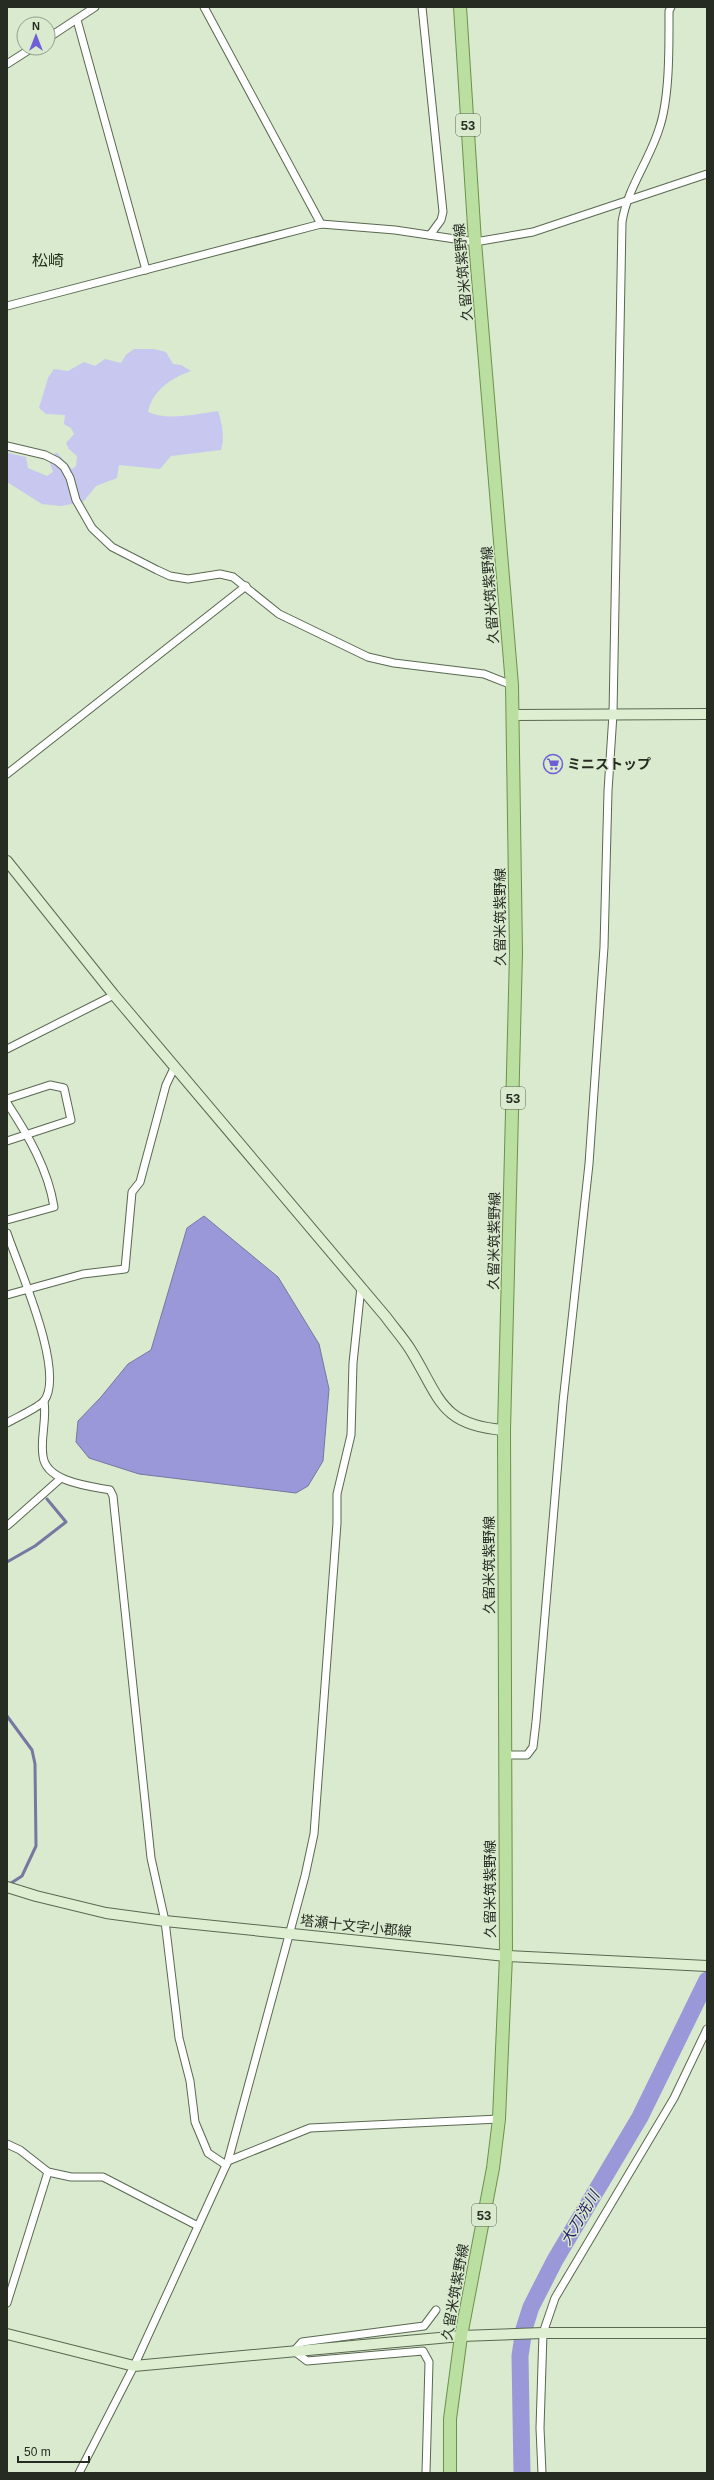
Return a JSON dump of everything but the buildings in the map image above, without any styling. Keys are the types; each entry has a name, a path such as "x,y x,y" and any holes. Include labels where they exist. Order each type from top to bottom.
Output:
{"main road":[{"name":"久留米筑紫野線","path":"450,2473 450,2419 461,2336 493,2168 499,2119 506,1956 504,1754 504,1430 516,953 512,685 475,242 460,7"}],"street":[{"path":"56,33 95,7"},
{"path":"204,7 322,224"},
{"path":"422,7 443,212 441,220 430,235"},
{"path":"504,1754 527,1755 533,1748 536,1722 563,1402 589,1164 604,947 608,791 613,714 622,230 625,202 653,146 663,114 669,11 671,7"},
{"path":"77,20 146,270"},
{"path":"7,64 20,56"},
{"path":"7,306 322,224 348,224 475,242 533,232 707,174"},
{"path":"7,446 45,455 64,467 82,512 92,528 112,547 170,576 188,579 220,574 233,577 279,614 368,657 394,663 484,674 512,685"},
{"path":"7,774 246,586"},
{"path":"513,715 707,714"},
{"path":"7,860 114,995 361,1287 409,1349 442,1406 461,1421 484,1428 504,1430"},
{"path":"7,1049 114,995"},
{"path":"7,1295 83,1274 125,1269 132,1192 140,1182 166,1085 175,1066"},
{"path":"7,1099 50,1085 64,1088 71,1120 7,1141"},
{"path":"7,1103 28,1134 51,1188 54,1207 7,1220"},
{"path":"7,1233 46,1344 49,1386 44,1401 46,1416 42,1456 46,1465 60,1479 110,1490 113,1496 151,1858 165,1921 179,2038 190,2081 195,2122 208,2153 227,2163"},
{"path":"79,2473 134,2366 196,2226 227,2163 291,1934 314,1834 337,1523 337,1494 351,1435 354,1363 361,1287"},
{"path":"7,1423 44,1401"},
{"path":"7,1515 10,1524 60,1479"},
{"name":"塔瀬十文字小郡線","path":"7,1887 36,1896 106,1912 165,1921 506,1956 707,1966"},
{"path":"542,2473 540,2428 543,2333 555,2298 674,2098 707,2029"},
{"path":"227,2163 310,2128 499,2119"},
{"path":"7,2144 20,2150 48,2172 72,2177 103,2177 196,2226"},
{"path":"7,2303 48,2172"},
{"path":"294,2351 302,2342 424,2326 436,2310"},
{"path":"7,2334 134,2366 461,2336 543,2333 707,2333"},
{"path":"294,2351 307,2361 423,2351 429,2362 426,2473"}],"shaded area":[{"path":"134,349 154,349 166,352 173,364 181,365 191,371 176,377 164,386 150,404 148,412 156,415 173,416 218,411 221,420 223,441 221,450 171,456 160,469 119,465 117,478 96,486 83,502 61,506 42,504 7,482 8,453 26,457 28,468 47,476 53,472 50,463 56,452 72,469 76,466 77,456 69,449 66,443 74,434 71,428 64,424 65,415 46,414 39,408 48,378 54,369 68,371 84,362 95,366 105,359 121,363 126,355"},
{"path":"204,1216 278,1277 319,1344 329,1389 323,1461 308,1486 296,1493 139,1474 89,1458 76,1442 78,1421 101,1397 128,1364 151,1350 187,1228"}],"waterway":[{"path":"7,1562 35,1546 66,1522 47,1499"},
{"path":"7,1716 32,1750 35,1764 36,1846 22,1876 8,1885"},
{"name":"大刀洗川","path":"522,2473 520,2356 524,2329 531,2307 555,2260 640,2117 707,1980"}],"place":[{"name":"ミニストップ","path":"553,764"}],"district":[{"name":"松崎","path":"48,260"}]}
